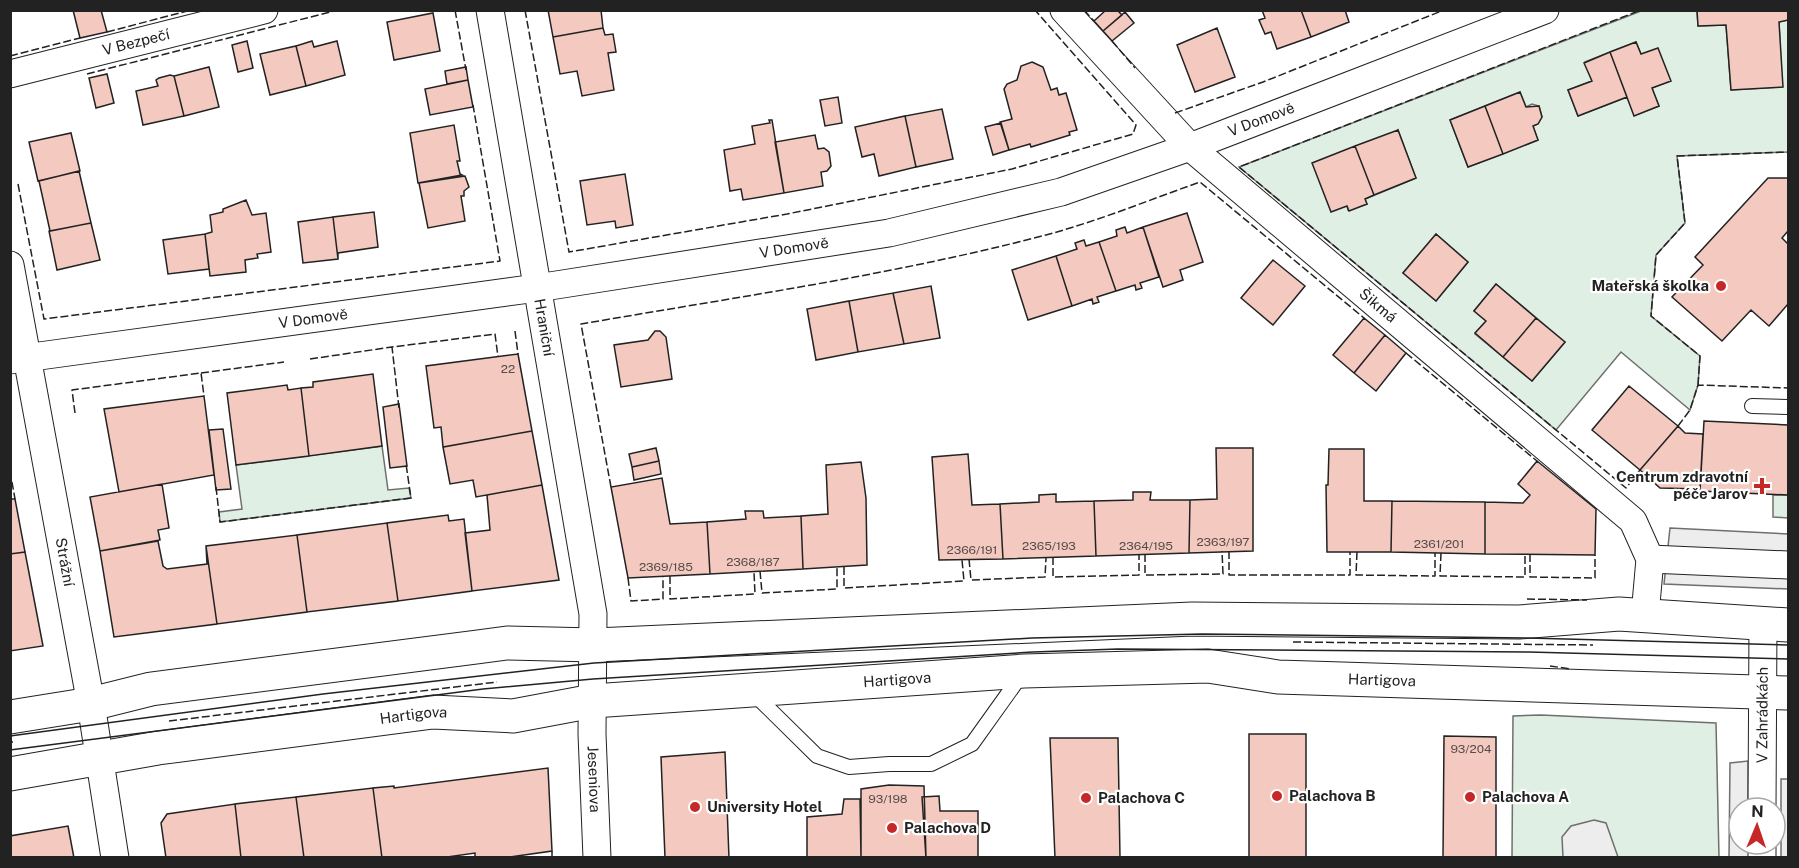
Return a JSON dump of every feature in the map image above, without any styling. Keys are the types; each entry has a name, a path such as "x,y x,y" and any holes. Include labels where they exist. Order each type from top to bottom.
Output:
{"main road":[{"path":"10,717 91,704 151,689 507,643 595,645 1192,620 1519,622 1619,614 1776,624"},
{"name":"Hartigova","path":"10,774 433,712 513,716 593,701 1024,671 1208,666 1278,677 1774,692"}],"street":[{"name":"V Bezpečí","path":"10,74 264,10"},
{"name":"Hraniční","path":"490,10 593,614 595,645 593,701"},
{"name":"Šikmá","path":"1064,10 1190,147 1633,521 1650,559 1645,615"},
{"name":"V Domově","path":"18,359 537,288 889,233 1060,192 1190,147 1545,10"},
{"name":"Strážní","path":"10,265 18,359 91,704 115,858"},
{"path":"1650,559 1788,565"},
{"name":"V Zahrádkách","path":"1763,796 1774,692 1776,624"},
{"name":"Jeseniova","path":"593,701 597,858"}],"lane":[{"path":"1752,406 1788,407"},
{"path":"751,691 818,756 849,767 931,764 972,744 1002,706 1024,671"}],"green space":[{"path":"1641,11 1697,11 1698,26 1726,25 1731,90 1782,87 1779,22 1788,20 1788,152 1677,156 1685,223 1656,255 1651,316 1700,356 1698,385 1690,410 1621,352 1556,430 1239,167","holes":["1636,42 1641,54 1670,81 1652,88 1659,106 1635,115 1627,97 1578,116 1568,90 1592,81 1585,62","1520,92 1526,107 1532,104 1539,106 1542,117 1538,124 1533,126 1538,140 1468,167 1450,120","1398,130 1416,178 1365,199 1367,204 1348,210 1347,206","1436,234 1468,262 1436,301 1403,273","1496,284 1565,342 1532,381 1475,334 1486,321 1474,311"]},
{"path":"382,446 388,490 409,488 411,498 220,522 219,512 242,509 236,465"},
{"path":"1773,495 1788,495 1788,518 1773,517"},
{"path":"1541,715 1716,723 1719,857 1512,858 1513,716"}],"shaded area":[{"path":"1670,528 1788,534 1788,589 1664,584"},
{"path":"1748,761 1748,796 1730,796 1730,763"},
{"path":"1781,779 1788,779 1788,857 1781,857 1787,856 1787,796 1781,796"},
{"path":"1594,820 1606,823 1618,857 1563,857 1562,837 1571,826"},
{"path":"1729,856 1749,856 1749,857 1729,858"}],"building":[{"path":"73,10 101,10 107,32 80,38"},
{"path":"548,10 601,10 603,28 553,37"},
{"path":"1106,10 1117,10 1122,15 1103,31 1094,21"},
{"path":"1262,10 1301,10 1311,37 1277,49 1271,32 1265,34 1259,20 1265,18"},
{"path":"1301,10 1345,10 1349,22 1311,37"},
{"path":"1697,10 1788,10 1788,20 1779,22 1783,87 1731,90 1726,25 1698,26"},
{"path":"1125,12 1134,23 1112,41 1103,31"},
{"path":"433,13 440,51 394,60 387,22"},
{"path":"603,28 605,35 613,34 616,52 608,53 614,90 582,96 577,71 560,74 553,37"},
{"path":"1217,28 1235,77 1195,92 1177,45"},
{"path":"247,41 253,68 238,72 232,45"},
{"path":"312,41 314,47 337,41 345,75 306,86 296,46"},
{"path":"1636,42 1641,54 1658,48 1671,81 1652,88 1659,106 1634,116 1610,52"},
{"path":"296,46 306,86 270,95 260,54"},
{"path":"1610,52 1627,97 1578,116 1568,90 1592,81 1584,63"},
{"path":"1032,62 1043,67 1051,90 1057,88 1059,95 1066,93 1077,130 1069,132 1070,135 1031,147 1030,144 1009,150 1000,122 1012,119 1004,89 1007,84 1017,80 1021,66"},
{"path":"209,67 219,107 184,116 174,76"},
{"path":"466,67 468,80 447,84 445,71"},
{"path":"107,74 114,103 96,108 89,78"},
{"path":"170,75 174,76 184,116 143,125 136,91 158,86 156,80"},
{"path":"468,80 473,107 430,115 425,89"},
{"path":"1520,92 1526,107 1539,106 1542,117 1538,124 1533,126 1538,140 1503,154 1485,106"},
{"path":"838,97 842,123 825,126 820,100"},
{"path":"1485,106 1503,154 1468,167 1450,120"},
{"path":"942,109 953,159 916,167 905,116"},
{"path":"905,116 916,167 879,176 874,154 862,157 855,127"},
{"path":"769,120 772,120 784,193 743,200 741,189 730,191 724,150 755,144 752,126 770,123"},
{"path":"1001,123 1009,150 993,155 985,127"},
{"path":"454,125 460,161 457,161 462,175 418,183 410,133"},
{"path":"1398,130 1416,178 1374,195 1355,146"},
{"path":"71,133 80,171 38,181 29,142"},
{"path":"815,135 818,149 824,148 829,152 831,166 827,171 821,172 823,186 784,193 775,142"},
{"path":"1355,146 1374,195 1365,199 1367,204 1349,211 1347,206 1331,212 1312,163"},
{"path":"79,171 91,223 50,231 39,181"},
{"path":"625,174 633,225 616,228 615,221 587,225 580,181"},
{"path":"465,176 469,187 464,191 464,196 461,196 465,221 428,228 419,183"},
{"path":"1768,178 1788,178 1788,231 1782,238 1788,244 1788,304 1769,326 1751,310 1722,341 1672,297 1703,265 1695,257"},
{"path":"246,200 252,215 266,213 271,252 257,254 258,258 245,260 246,272 210,276 205,234 212,232 210,215 223,212 223,209"},
{"path":"374,212 378,247 338,253 338,259 333,217"},
{"path":"1187,213 1203,262 1180,270 1183,280 1163,287 1143,227"},
{"path":"333,217 338,259 303,263 298,222"},
{"path":"91,223 100,260 57,270 49,231"},
{"path":"1125,227 1127,233 1143,227 1159,277 1140,283 1142,288 1136,290 1135,285 1116,291 1099,242 1117,236 1116,230"},
{"path":"205,234 209,269 168,274 163,240"},
{"path":"1436,234 1468,262 1436,301 1403,273"},
{"path":"1084,240 1086,246 1099,242 1116,291 1097,297 1099,302 1093,304 1092,299 1072,306 1056,256 1077,249 1075,243"},
{"path":"1056,256 1072,306 1028,320 1012,270"},
{"path":"1273,260 1305,286 1273,325 1241,298"},
{"path":"1496,284 1536,318 1503,357 1475,333 1486,321 1474,311"},
{"path":"931,286 940,338 904,344 893,293"},
{"path":"893,293 904,344 858,352 849,301"},
{"path":"849,301 858,352 816,360 807,309"},
{"path":"1364,318 1385,335 1354,373 1333,355"},
{"path":"1536,318 1565,342 1532,381 1503,357"},
{"path":"655,331 660,331 666,337 672,379 621,387 614,345 648,340"},
{"path":"1385,335 1406,353 1376,391 1354,373"},
{"path":"518,354 532,431 443,447 441,427 434,428 426,366"},
{"path":"373,374 382,446 309,456 301,388 313,387 313,382"},
{"path":"287,385 288,390 301,388 309,456 236,465 227,393"},
{"path":"1629,386 1678,426 1640,470 1592,430"},
{"path":"204,396 214,475 119,492 104,409"},
{"path":"399,404 407,466 390,468 383,407"},
{"path":"1704,421 1788,425 1788,495 1700,491"},
{"path":"1678,426 1685,433 1703,434 1700,489 1660,488 1640,470"},
{"path":"223,429 231,489 216,490 209,430"},
{"path":"532,431 542,485 476,497 473,480 450,484 443,447"},
{"path":"656,448 659,461 632,467 629,454"},
{"path":"1216,448 1253,448 1253,551 1189,553 1190,500 1217,499"},
{"path":"1329,449 1364,449 1364,501 1392,501 1391,552 1327,552 1326,485 1328,485"},
{"path":"968,454 972,505 1000,504 1003,559 939,560 932,457"},
{"path":"659,461 661,474 634,480 632,467"},
{"path":"1537,461 1596,509 1595,555 1485,554 1485,502 1523,503 1530,495 1518,484"},
{"path":"861,462 866,498 867,565 803,569 801,516 828,514 826,465"},
{"path":"662,478 670,524 707,522 710,574 628,578 611,487"},
{"path":"162,484 169,528 158,530 160,540 100,551 90,497"},
{"path":"542,485 559,580 472,591 465,533 490,530 487,495"},
{"path":"1133,492 1151,492 1150,500 1190,500 1189,553 1096,556 1094,501 1133,500"},
{"path":"1056,494 1056,502 1094,501 1096,556 1003,559 1000,504 1039,502 1039,495"},
{"path":"10,499 15,499 25,552 10,554"},
{"path":"1392,501 1485,502 1485,554 1391,552"},
{"path":"745,511 763,511 764,518 801,516 803,569 710,574 707,522 746,519"},
{"path":"448,515 449,521 464,519 472,591 398,601 387,523"},
{"path":"387,523 398,601 307,612 297,535"},
{"path":"297,535 307,612 217,624 206,546"},
{"path":"158,541 163,566 167,569 207,564 206,546 217,624 114,637 100,551"},
{"path":"25,552 43,646 10,651 10,554"},
{"name":"Palachova B","path":"1249,734 1306,734 1306,858 1249,858"},
{"name":"Palachova A","path":"1444,736 1496,737 1496,858 1443,858"},
{"name":"Palachova C","path":"1050,738 1118,738 1120,858 1055,858"},
{"name":"University Hotel","path":"725,752 729,858 665,858 661,757"},
{"path":"548,768 552,851 503,858 475,858 475,853 440,858 382,858 373,788 394,786 394,788"},
{"name":"Palachova D","path":"889,785 924,786 926,858 861,858 861,789"},
{"path":"373,788 382,858 304,858 296,797"},
{"path":"939,796 940,811 978,811 978,858 926,858 922,797"},
{"path":"296,797 304,858 241,858 235,804"},
{"path":"844,799 860,799 861,858 807,858 807,817 842,814"},
{"path":"235,804 241,858 166,858 161,823 167,814"},
{"path":"68,826 74,858 10,858 10,836"}],"tram line":[{"path":"10,736 323,694 594,663 1032,638 1202,634 1528,638 1788,645"},
{"path":"10,750 483,689 593,679 1033,652 1118,649 1529,652 1788,659"}],"fence":[{"path":"107,32 191,10"},
{"path":"87,74 338,10"},
{"path":"455,10 466,70"},
{"path":"525,10 569,252 787,214 1012,169 1133,134 1136,125 1035,10"},
{"path":"1084,10 1094,21"},
{"path":"1175,113 1263,82 1444,10"},
{"path":"1640,470 1626,488 1239,167 1641,10"},
{"path":"10,56 80,38"},
{"path":"1112,41 1135,68"},
{"path":"18,184 44,319 500,261 473,105"},
{"path":"1698,385 1700,356 1651,316 1656,255 1685,223 1677,156 1788,152"},
{"path":"611,487 581,324 815,284 988,249 1085,223 1200,182 1364,318"},
{"path":"515,331 518,354"},
{"path":"399,408 392,347 495,334 498,357"},
{"path":"310,359 392,347"},
{"path":"1406,353 1537,461"},
{"path":"201,373 284,362"},
{"path":"75,413 72,390 201,373 204,396"},
{"path":"1678,426 1690,410 1698,385 1788,388"},
{"path":"216,487 220,522 411,498 406,464"},
{"path":"10,471 15,499"},
{"path":"1145,554 1145,575 1223,574 1222,551"},
{"path":"1229,551 1229,575 1350,575 1350,552"},
{"path":"1357,552 1356,575 1435,576 1435,553"},
{"path":"1441,553 1440,576 1525,577 1525,554"},
{"path":"1530,554 1530,577 1595,578 1595,555"},
{"path":"1053,557 1053,577 1139,575 1139,555"},
{"path":"969,559 971,580 1045,577 1046,558"},
{"path":"844,567 844,588 964,581 962,560"},
{"path":"760,571 762,593 837,589 837,567"},
{"path":"670,576 670,599 755,594 754,572"},
{"path":"628,578 631,601 663,599 663,577"},
{"path":"1527,599 1587,600"},
{"path":"1293,642 1593,645"},
{"path":"1550,666 1571,669"},
{"path":"169,721 497,682"},
{"path":"552,851 552,858"}],"place":[{"name":"Mateřská školka","path":"1721,286"},
{"name":"Centrum zdravotní péče Jarov","path":"1762,486"},
{"name":"Palachova B","path":"1277,796"},
{"name":"Palachova A","path":"1470,797"},
{"name":"Palachova C","path":"1086,798"},
{"name":"University Hotel","path":"695,807"},
{"name":"Palachova D","path":"892,828"}]}
